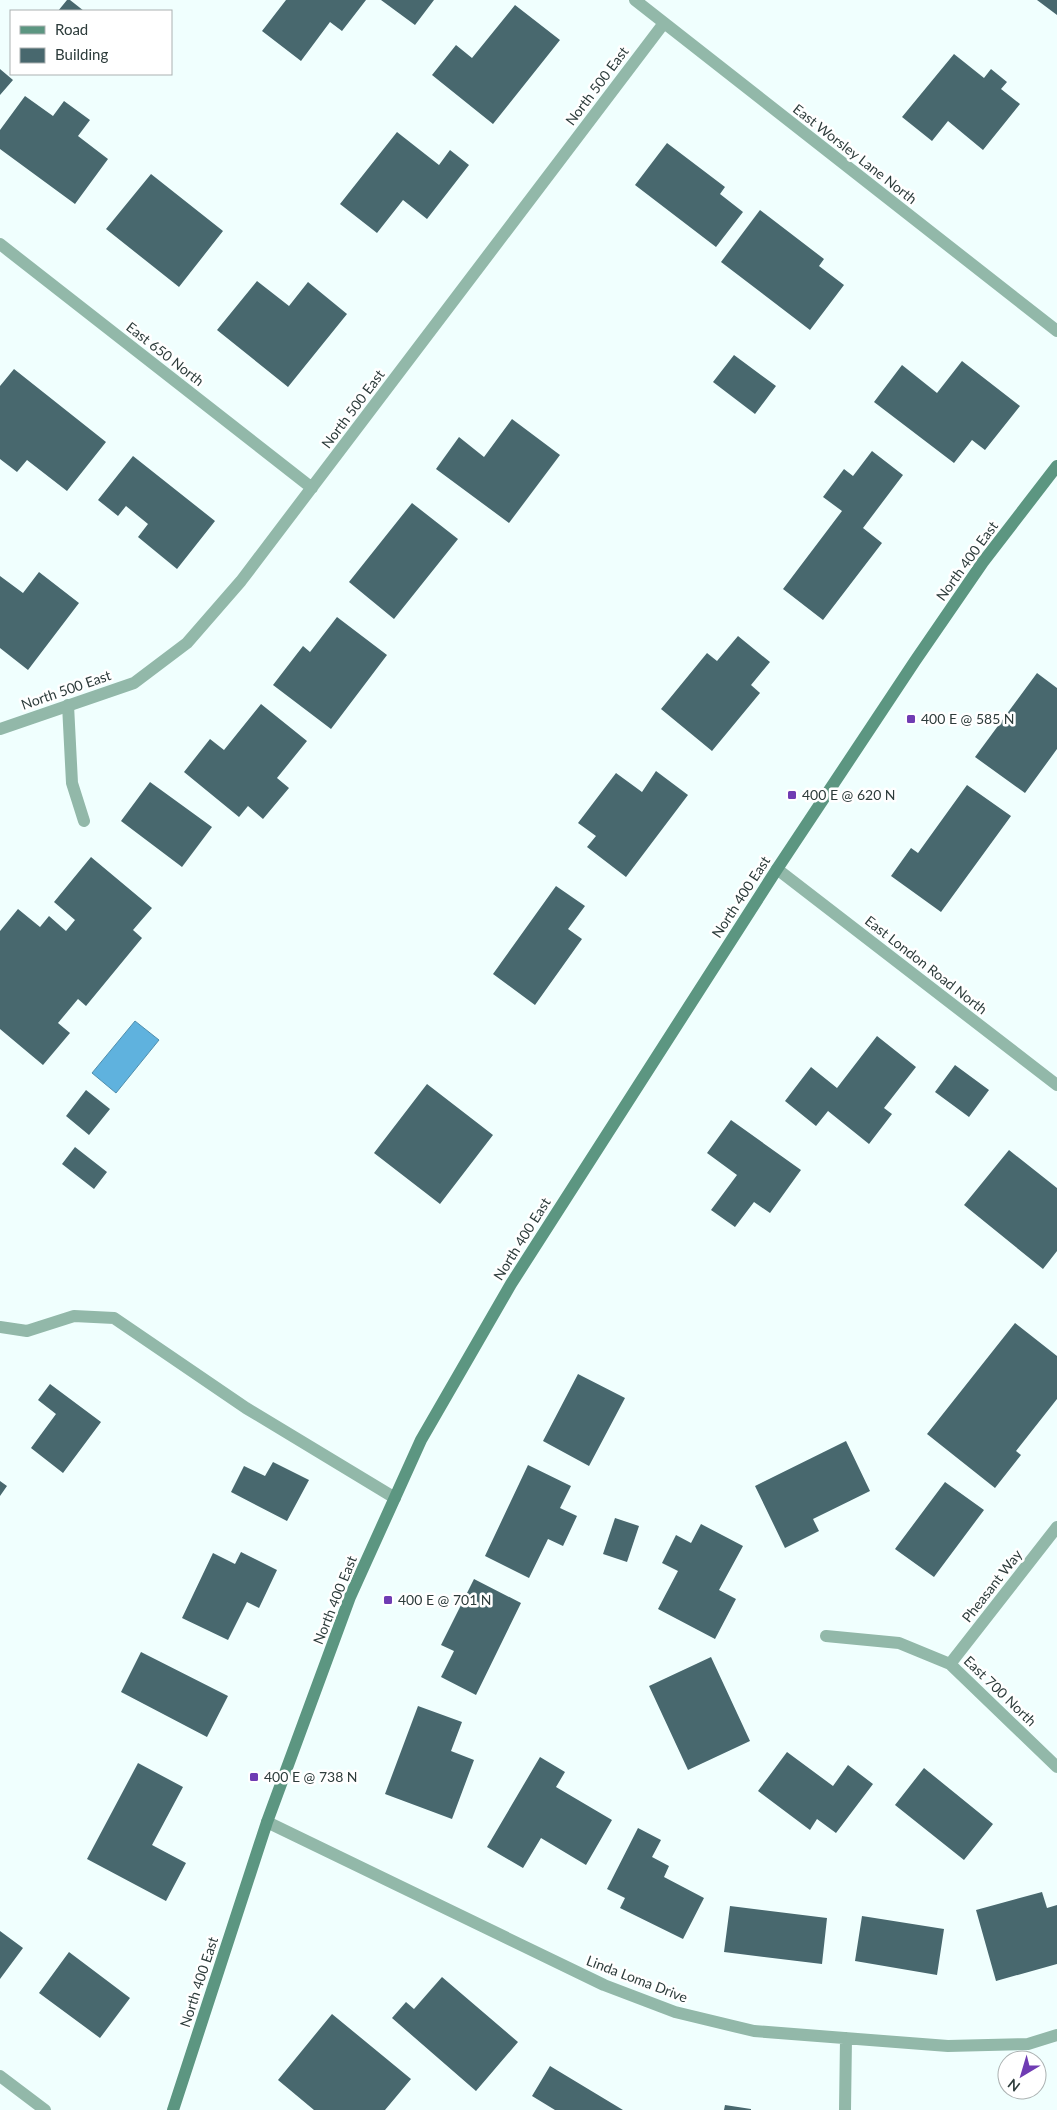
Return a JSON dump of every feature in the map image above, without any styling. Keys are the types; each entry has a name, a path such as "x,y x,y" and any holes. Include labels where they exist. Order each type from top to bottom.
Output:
{"street":[{"name":"East Worsley Lane North","path":"634,0 1057,331"},
{"name":"North 500 East","path":"0,729 134,683 188,643 241,581 664,23"},
{"name":"East 650 North","path":"0,244 312,488"},
{"name":"North 400 East","path":"173,2110 267,1822 350,1597 421,1440 511,1284 777,869 983,562 1057,466"},
{"path":"68,705 72,783 84,821"},
{"name":"East London Road North","path":"777,869 1057,1085"},
{"path":"0,1327 27,1331 74,1316 114,1318 246,1408 395,1498"},
{"name":"Pheasant Way","path":"950,1664 1057,1527"},
{"name":"East 700 North","path":"826,1636 899,1643 950,1664 1057,1767"},
{"name":"Linda Loma Drive","path":"267,1822 604,1985 676,2012 754,2031 948,2046 1028,2044 1057,2035"},
{"path":"845,2110 846,2038"},
{"path":"0,2076 45,2110"}],"water":[{"path":"135,1021 159,1040 116,1093 92,1073"}],"building":[{"path":"67,0 70,0 83,10 59,10"},
{"path":"286,0 366,0 342,31 330,22 301,61 262,31"},
{"path":"381,0 434,0 415,25"},
{"path":"1037,0 1057,0 1057,15"},
{"path":"515,5 560,40 493,124 432,75 456,45 472,58"},
{"path":"954,54 984,78 991,69 1007,82 1001,89 1020,104 983,150 948,121 932,141 902,117"},
{"path":"0,69 13,80 0,95"},
{"path":"25,96 53,116 64,101 90,120 78,136 108,159 75,204 0,149 0,130"},
{"path":"397,132 439,165 450,150 469,165 427,219 403,200 377,233 340,204"},
{"path":"667,143 725,187 720,194 743,212 716,247 635,185"},
{"path":"151,174 223,231 179,287 106,229"},
{"path":"760,210 824,259 819,266 844,285 810,330 721,262"},
{"path":"257,281 289,306 308,282 347,314 288,387 217,330"},
{"path":"734,355 776,386 755,414 713,382"},
{"path":"962,361 1020,406 985,450 972,440 954,463 874,402 902,365 937,393"},
{"path":"14,369 106,442 67,491 27,460 17,472 0,459 0,386"},
{"path":"512,419 560,455 509,523 436,469 459,437 484,457"},
{"path":"872,451 903,475 863,528 882,543 823,620 783,589 842,511 823,497 844,469 853,476"},
{"path":"133,456 215,521 177,569 138,537 148,524 126,506 118,516 98,500"},
{"path":"412,503 458,539 394,619 349,582"},
{"path":"39,572 79,603 28,670 0,648 0,576 23,593"},
{"path":"337,617 387,655 331,729 273,685 303,646 310,652"},
{"path":"738,636 770,662 751,685 760,693 712,751 661,709 707,653 717,661"},
{"path":"1037,673 1057,688 1057,749 1025,793 975,757"},
{"path":"261,704 307,741 277,778 289,788 263,819 248,806 239,817 184,772 210,739 224,750"},
{"path":"656,771 688,795 626,877 587,847 596,836 578,823 616,773 642,792"},
{"path":"150,782 212,827 182,867 121,821"},
{"path":"967,785 1011,816 941,912 891,876 911,848 918,853"},
{"path":"91,857 152,908 133,930 142,938 86,1006 78,999 58,1023 70,1033 43,1065 0,1029 0,931 18,909 40,927 49,916 66,931 75,920 54,902"},
{"path":"556,886 585,906 568,929 582,939 535,1005 493,974"},
{"path":"877,1036 916,1067 884,1108 892,1114 869,1144 828,1111 816,1126 785,1101 811,1067 837,1088"},
{"path":"955,1065 989,1090 969,1117 935,1092"},
{"path":"427,1084 493,1135 440,1204 374,1153"},
{"path":"86,1090 110,1109 89,1135 66,1116"},
{"path":"731,1120 801,1170 770,1213 754,1202 735,1227 711,1210 737,1175 707,1153"},
{"path":"75,1147 107,1172 94,1189 62,1164"},
{"path":"1009,1150 1057,1188 1057,1251 1043,1269 964,1205"},
{"path":"1015,1323 1057,1356 1057,1399 1016,1451 1021,1455 995,1488 927,1434"},
{"path":"578,1374 625,1398 589,1466 543,1441"},
{"path":"50,1384 101,1422 63,1473 31,1448 56,1414 38,1400"},
{"path":"846,1441 870,1491 813,1519 819,1531 785,1548 755,1486"},
{"path":"273,1462 309,1480 287,1521 231,1492 244,1466 265,1476"},
{"path":"528,1465 571,1486 560,1508 577,1516 563,1546 548,1539 529,1578 485,1556"},
{"path":"0,1481 7,1486 0,1496"},
{"path":"945,1482 984,1510 934,1577 895,1549"},
{"path":"615,1518 639,1526 627,1562 603,1554"},
{"path":"701,1524 743,1546 719,1590 736,1599 715,1639 658,1609 678,1571 662,1563 676,1535 691,1543"},
{"path":"241,1552 277,1570 259,1608 247,1602 228,1640 182,1618 213,1553 235,1564"},
{"path":"474,1579 521,1603 476,1695 441,1677 454,1651 441,1645"},
{"path":"141,1652 228,1696 207,1737 121,1692"},
{"path":"711,1657 750,1741 688,1770 649,1686"},
{"path":"418,1706 462,1722 451,1751 474,1760 452,1819 385,1794"},
{"path":"787,1752 833,1786 848,1765 873,1784 836,1833 817,1819 810,1830 758,1791"},
{"path":"540,1757 565,1772 556,1787 612,1820 586,1865 541,1838 523,1868 487,1847"},
{"path":"138,1763 183,1787 152,1845 186,1863 166,1901 87,1859"},
{"path":"924,1768 993,1824 964,1860 895,1805"},
{"path":"638,1828 661,1840 652,1857 669,1866 664,1877 704,1898 683,1939 620,1908 625,1898 607,1889"},
{"path":"1042,1892 1047,1908 1057,1905 1057,1964 996,1981 976,1910"},
{"path":"730,1906 827,1918 822,1964 724,1952"},
{"path":"862,1916 944,1929 937,1975 855,1961"},
{"path":"0,1931 23,1948 0,1979"},
{"path":"69,1952 130,1998 100,2038 39,1993"},
{"path":"442,1977 518,2042 476,2091 392,2018 406,2002 414,2009"},
{"path":"332,2014 411,2079 385,2110 314,2110 278,2080"},
{"path":"550,2066 623,2110 555,2110 532,2096"},
{"path":"725,2105 751,2109 751,2110 724,2110"}],"place":[{"name":"400 E @ 585 N","path":"911,719"},
{"name":"400 E @ 620 N","path":"792,795"},
{"name":"400 E @ 701 N","path":"388,1600"},
{"name":"400 E @ 738 N","path":"254,1777"}]}
